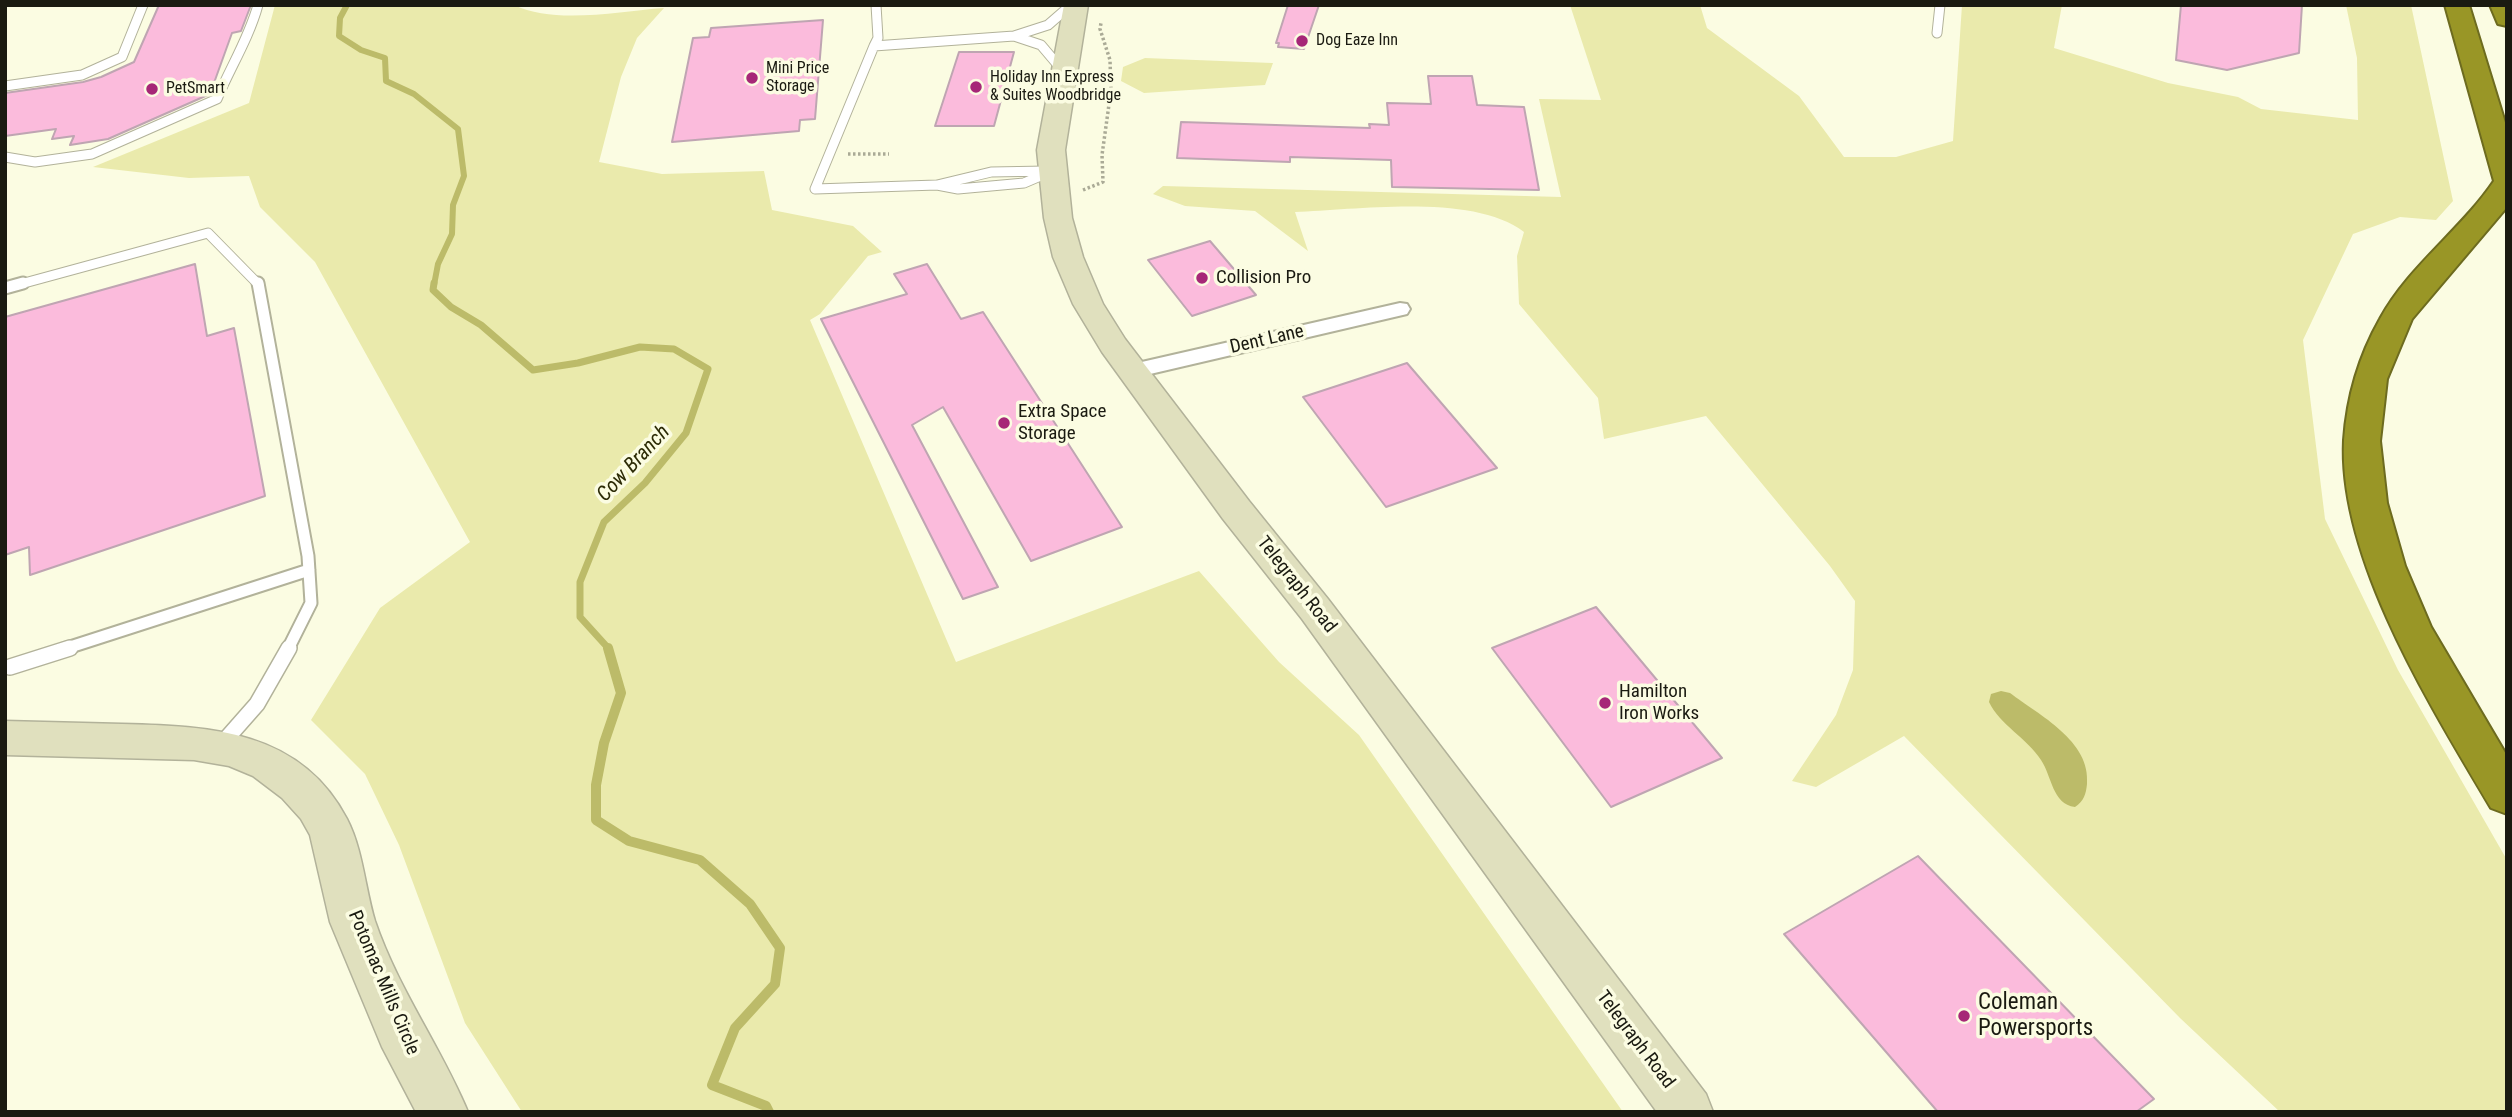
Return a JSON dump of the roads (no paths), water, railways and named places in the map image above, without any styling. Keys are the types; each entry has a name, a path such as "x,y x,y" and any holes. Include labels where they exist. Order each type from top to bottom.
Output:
{"highway":[{"path":"2457,5 2507,178"},
{"path":"2507,184 2480,223 2445,259 2397,317 2381,347 2372,374 2365,418 2363,457 2366,491 2385,569 2408,623 2507,795"}],"main road":[{"name":"Telegraph Road","path":"1082,13 1064,72 1052,139 1052,171 1058,218 1068,257 1088,304 1133,371 1321,617 1688,1112"},
{"name":"Potomac Mills Circle","path":"5,738 194,743 220,747 268,764 297,785 316,806 331,831 353,922 399,1031 443,1112"}],"street":[{"name":"Dent Lane","path":"1133,371 1400,309"}],"lane":[{"path":"5,86 82,75 122,57 143,5"},
{"path":"5,157 35,162 92,154 217,99 238,50 251,30 258,5"},
{"path":"876,5 878,38 815,189 937,185 958,189 1024,183 1052,171"},
{"path":"1937,33 1940,5"},
{"path":"874,46 1014,36 1082,13"},
{"path":"1014,36 1041,45 1064,72"},
{"path":"5,288 208,233 259,284 309,570 311,603 295,638 257,704 220,747"},
{"path":"10,667 309,570"}],"waterway":[{"name":"Cow Branch","path":"347,5 340,18 339,36 361,50 385,58 386,81 414,94 458,129 464,176 453,205 452,234 438,264 434,285"},
{"name":"Cow Branch","path":"434,283 433,290 451,307 481,325 533,370 578,363 640,347 674,349 708,369 686,433 645,483 604,522 580,582 580,617 609,649"},
{"name":"Cow Branch","path":"608,648 621,693 604,743 596,785 596,820 629,841 700,860 750,904 780,948 775,984 735,1028 712,1085 766,1106 769,1112"}],"place":[{"name":"Dog Eaze Inn","path":"1302,41"},
{"name":"Mini Price Storage","path":"752,78"},
{"name":"Holiday Inn Express & Suites Woodbridge","path":"976,87"},
{"name":"PetSmart","path":"152,89"},
{"name":"Collision Pro","path":"1202,278"},
{"name":"Extra Space Storage","path":"1004,423"},
{"name":"Hamilton Iron Works","path":"1605,703"},
{"name":"Coleman Powersports","path":"1964,1016"}]}
